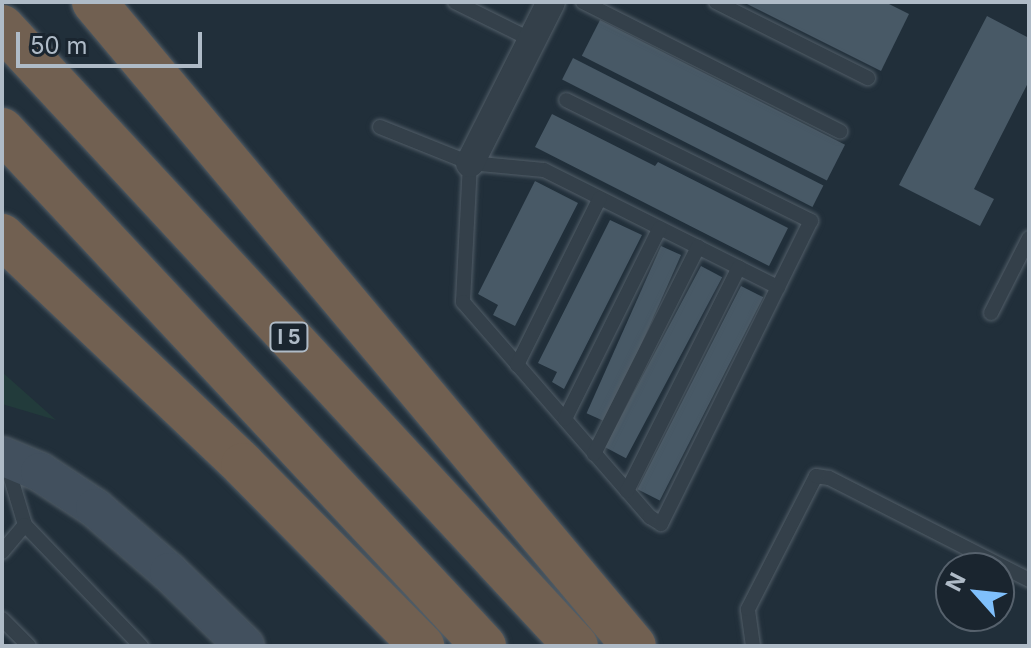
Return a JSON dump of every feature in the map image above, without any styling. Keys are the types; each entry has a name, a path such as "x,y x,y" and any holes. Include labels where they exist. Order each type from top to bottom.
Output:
{"highway":[{"path":"94,2 634,646"},
{"name":"I 5","path":"2,27 576,646"},
{"path":"2,130 484,646"},
{"path":"2,236 243,465 422,646"}],"street":[{"path":"470,163 551,2"},
{"path":"4,456 40,472 95,508 169,572 245,646"}],"lane":[{"path":"455,2 532,40"},
{"path":"583,2 840,131"},
{"path":"716,2 868,78"},
{"path":"470,163 463,302 650,517 661,524 811,221 566,100"},
{"path":"380,127 470,163 544,170 778,287"},
{"path":"517,365 600,198"},
{"path":"565,419 660,228"},
{"path":"991,313 1029,238"},
{"path":"594,454 698,247"},
{"path":"627,491 739,267"},
{"path":"4,456 25,525 141,646"},
{"path":"753,646 748,609 816,476 829,478 1029,580"},
{"path":"2,552 25,525"},
{"path":"2,619 29,646"}],"green space":[{"path":"2,372 56,420 2,404"}],"building":[{"path":"743,2 885,2 909,14 881,71"},
{"path":"987,16 1029,38 1029,81 974,189 994,199 980,226 899,185"},
{"path":"600,20 845,145 827,180 582,56"},
{"path":"573,58 823,186 812,207 562,79"},
{"path":"552,114 655,166 658,162 788,228 769,266 535,147"},
{"path":"535,181 578,203 515,326 493,315 498,305 478,294"},
{"path":"610,220 642,235 564,389 552,382 557,372 538,363"},
{"path":"661,246 681,255 607,422 587,413"},
{"path":"701,266 722,277 626,458 605,447"},
{"path":"741,286 763,297 660,500 637,489"}]}
